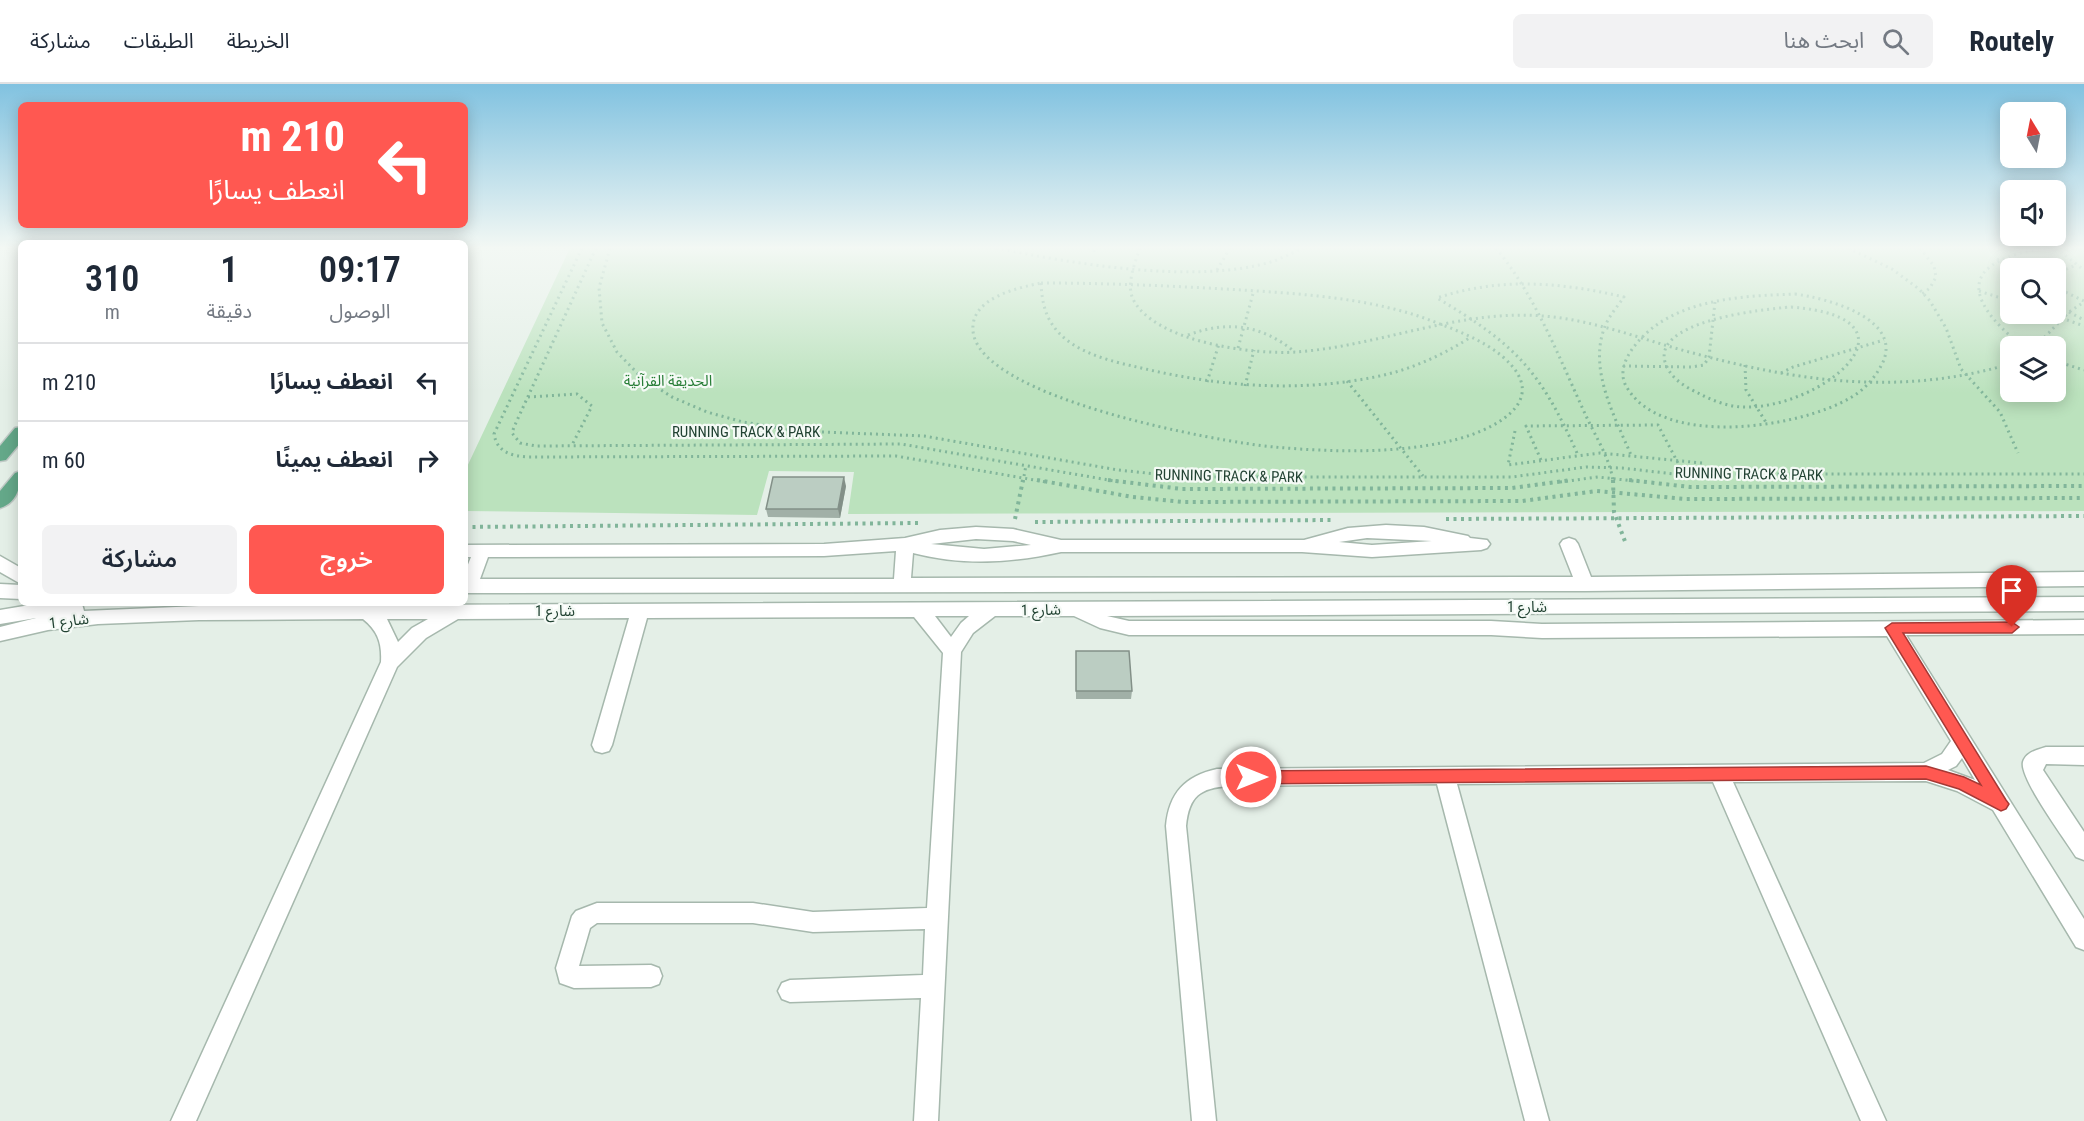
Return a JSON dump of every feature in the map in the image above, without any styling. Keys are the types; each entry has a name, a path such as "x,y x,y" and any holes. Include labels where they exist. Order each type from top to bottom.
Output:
{"main road":[{"path":"0,456 18,435"},
{"path":"0,502 18,481"}],"street":[{"path":"468,577 474,551 824,550 905,544 938,553 974,556 1010,555 1061,546 1302,546 1372,551 1481,544 1450,538 1390,532 1344,535 1302,546"},
{"path":"902,585 905,544"},
{"path":"1569,544 1585,584"},
{"path":"0,563 18,575"},
{"name":"شارع 1","path":"468,586 1585,584 2084,579"},
{"path":"0,591 18,592"},
{"name":"شارع 1","path":"0,634 27,627 82,619 199,613 2084,604"},
{"path":"0,617 36,611 114,607 199,613"},
{"path":"1497,607 1532,622 1569,630"},
{"path":"1074,609 1106,623 1129,628 1491,628 1542,632 2084,627"},
{"path":"920,610 952,651"},
{"path":"926,1121 952,651 967,628 989,610"},
{"path":"602,745 640,611"},
{"path":"183,1121 390,662 391,647 387,633 380,621 367,612"},
{"path":"390,662 419,633 457,612"},
{"path":"1892,628 2084,939"},
{"path":"1926,772 1949,760 1962,742"},
{"path":"2084,756 2042,755 2035,758 2032,764 2038,781 2084,850"},
{"path":"1204,1121 1176,812 1181,800 1195,786 1215,778 1926,772 1964,784 2001,804"},
{"path":"1719,774 1874,1121"},
{"path":"1446,776 1537,1121"},
{"path":"651,976 574,977 568,975 567,968 580,923 590,914 609,913 753,913 813,922 938,918"},
{"path":"790,991 934,986"}],"path":[{"path":"559,296 494,434 498,448 506,453 528,457 889,455 1132,497 1184,502 1522,501 1581,491 1613,491 1686,499 2084,498"},
{"name":"RUNNING TRACK & PARK","path":"574,296 514,427 515,439 527,445 885,444 915,446 1112,482 1193,490 1512,488 1584,478 1613,478 1690,488 2084,486"},
{"path":"597,296 599,318 606,337 618,356 656,389 682,403 711,414 780,430 920,435 1161,476 1512,477 1566,468 1609,468 1674,474 2084,474"},
{"path":"996,296 981,308 974,318 972,330 974,342 981,353 997,366 1035,388 1058,397 1184,433 1237,442 1346,450 1400,448 1468,437 1504,422 1517,409 1521,394 1518,377 1508,362 1492,348 1442,323 1412,313 1351,299 1323,296"},
{"path":"1040,296 1044,313 1054,328 1069,342 1089,353 1113,362 1207,382 1245,386 1306,386 1405,370 1445,353 1471,337"},
{"path":"1133,296 1144,314 1162,327 1203,342 1254,350 1295,352 1348,344 1472,318 1540,316 1581,320 1709,357 1781,373 1832,380 1926,382 1965,377 2000,367"},
{"path":"1239,348 1252,296"},
{"path":"1442,296 1437,298 1472,318 1512,350 1529,367 1544,386 1577,453"},
{"path":"1530,296 1613,478 1616,518 1626,544"},
{"path":"1621,296 1624,297 1605,326 1601,339 1600,368 1607,396 1631,455"},
{"path":"1756,296 1715,302 1672,315 1641,337 1633,346 1623,366 1622,378 1629,391 1641,403 1658,414 1679,421 1710,426 1740,427 1767,424 1800,419 1829,410 1852,397 1869,382 1885,361 1886,351 1880,331 1866,316 1845,304 1817,296"},
{"path":"1924,296 1941,320 1952,352 1965,377 2001,412 2018,453"},
{"path":"1980,296 1988,314 1998,327 2009,336"},
{"path":"1623,366 1667,367 1704,364 1709,357 1715,302"},
{"path":"2066,316 2084,302"},
{"path":"1807,308 1840,316 1858,332 1860,341 1848,365 1832,380 1794,398 1756,407 1739,407 1702,396 1674,377 1667,367 1664,352 1667,345 1686,331 1713,319 1749,310 1807,308"},
{"path":"2069,312 2084,320"},
{"path":"2066,319 2084,326"},
{"path":"2046,336 2058,324"},
{"path":"1187,336 1213,326 1244,326 1273,336 1295,352"},
{"path":"1781,373 1793,367 1884,340"},
{"path":"1207,382 1219,344"},
{"path":"1245,386 1254,350"},
{"path":"1744,365 1744,385 1767,424"},
{"path":"2066,365 2084,370"},
{"path":"1347,381 1423,477"},
{"path":"528,397 577,394 592,406 572,446"},
{"path":"1541,460 1526,426 1658,425 1678,463"},
{"path":"1515,431 1508,465 1577,453 1631,455 1678,463 1702,463"},
{"path":"1026,465 1014,522 1345,520"},
{"path":"1439,519 2084,516"},
{"path":"468,527 931,523"}],"green space":[{"name":"الحديقة القرآنية","path":"547,296 2000,296 2000,324 2066,324 2066,296 2084,296 2084,511 848,514 854,472 769,471 757,515 468,511 468,465"}],"building":[{"path":"773,477 844,477 838,509 766,509"},
{"path":"1076,651 1129,651 1132,691 1076,691"}],"route":[{"path":"1251,777 1926,772 1964,784 2001,804 1892,628 2012,627"}]}
